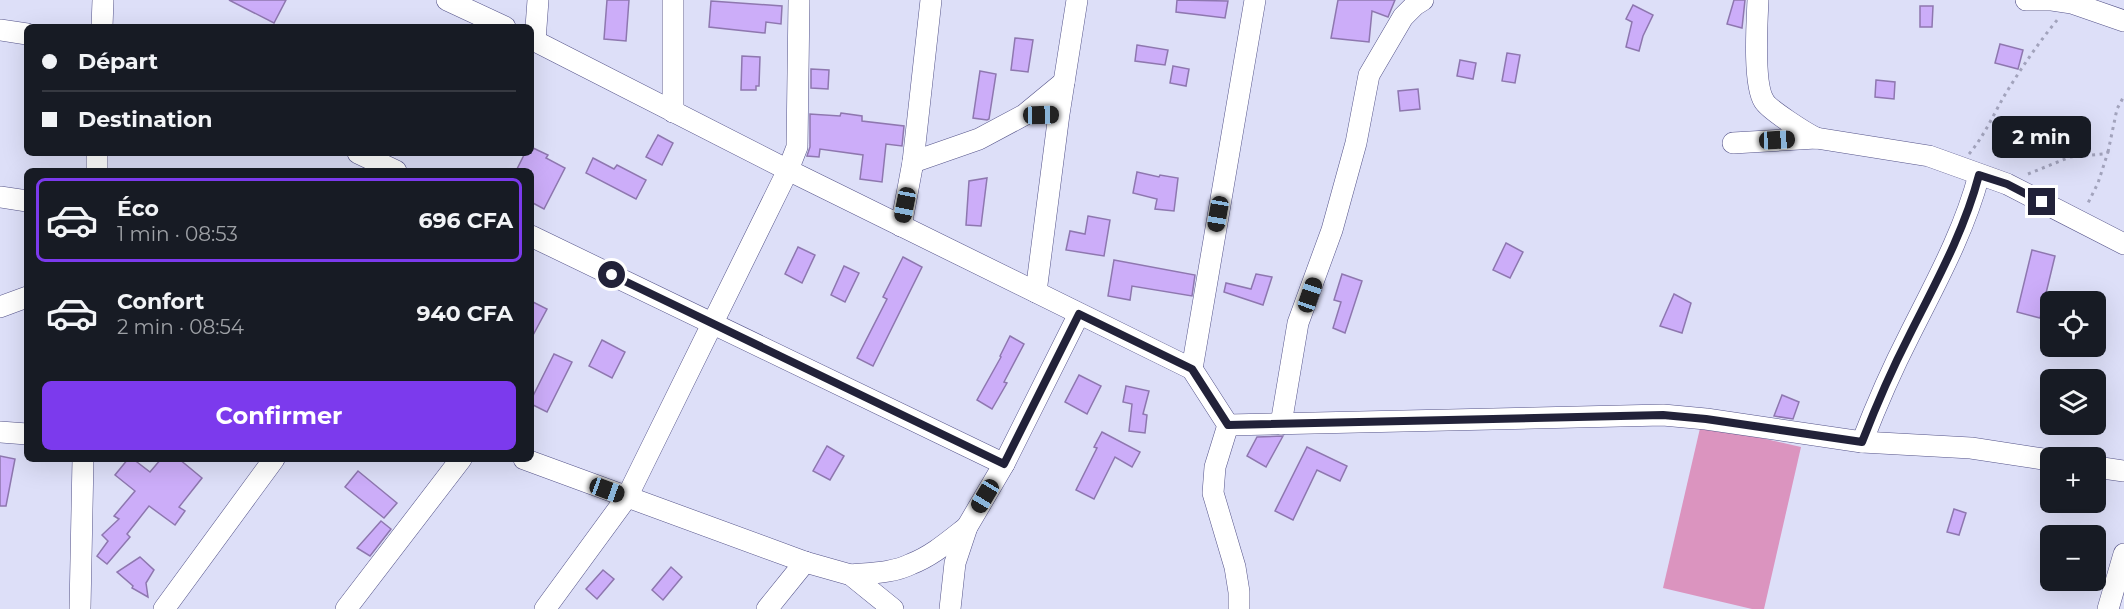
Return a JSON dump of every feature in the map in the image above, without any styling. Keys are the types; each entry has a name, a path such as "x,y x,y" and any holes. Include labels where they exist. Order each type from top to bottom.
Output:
{"street":[{"path":"102,24 103,0"},
{"path":"447,0 499,24"},
{"path":"534,32 538,0"},
{"path":"673,0 673,112"},
{"path":"545,609 627,498 788,170 796,147 799,0"},
{"path":"901,226 913,162 931,0"},
{"path":"1036,292 1059,114 1077,0"},
{"path":"1192,369 1255,0"},
{"path":"1281,424 1298,323 1332,230 1356,143 1369,75 1403,17 1414,5 1424,0"},
{"path":"1758,0 1756,36 1758,76 1764,101 1802,132 1816,138"},
{"path":"2026,0 2072,3 2124,21"},
{"path":"0,30 24,34"},
{"path":"534,41 788,170 1192,369 1228,425 1215,467 1213,493 1235,567 1239,609"},
{"path":"913,162 979,139 1024,115 1064,82"},
{"path":"1024,115 1059,114"},
{"path":"1733,143 1816,138 1929,156 2007,184 2124,244"},
{"path":"364,156 390,168"},
{"path":"1862,442 1882,391 1954,246 1974,195 1979,175"},
{"path":"0,197 24,205"},
{"path":"534,237 1004,464"},
{"path":"0,307 24,298"},
{"path":"950,609 955,563 967,527 1004,464 1079,314"},
{"path":"1228,425 1663,415 1706,419 1862,442 1971,448 2040,458"},
{"path":"80,609 83,462"},
{"path":"164,609 272,462"},
{"path":"346,609 459,462"},
{"path":"532,462 805,562 851,575 910,566 929,556 967,527"},
{"path":"2106,468 2124,471"},
{"path":"2108,609 2124,554"},
{"path":"767,609 805,562"},
{"path":"851,575 893,609"}],"path":[{"path":"1958,166 1985,132 2005,94 2037,46 2072,3"},
{"path":"2077,221 2098,183 2108,152 2117,108 2124,96"},
{"path":"2007,184 2070,157 2108,152"}],"shaded area":[{"path":"1701,424 1801,447 1764,609 1752,609 1663,588"}],"building":[{"path":"229,0 286,0 274,23"},
{"path":"607,0 629,0 626,41 604,39"},
{"path":"1177,0 1228,1 1225,18 1176,12"},
{"path":"1338,0 1395,0 1388,17 1372,11 1369,42 1331,38"},
{"path":"1734,0 1745,0 1742,28 1727,24"},
{"path":"711,1 782,6 781,24 766,22 765,33 709,27"},
{"path":"1633,5 1653,15 1639,51 1626,47 1632,22 1626,19"},
{"path":"1920,6 1933,6 1932,27 1920,27"},
{"path":"1015,38 1033,40 1028,72 1011,70"},
{"path":"2000,44 2023,50 2018,69 1995,63"},
{"path":"1137,45 1168,50 1165,65 1135,61"},
{"path":"1507,53 1520,55 1515,83 1502,81"},
{"path":"742,56 760,57 759,86 756,86 756,90 741,90"},
{"path":"1460,60 1476,63 1473,79 1457,76"},
{"path":"1173,66 1189,69 1186,86 1170,83"},
{"path":"811,69 829,70 828,89 811,88"},
{"path":"980,71 996,74 987,120 973,118"},
{"path":"1876,80 1895,82 1894,99 1875,97"},
{"path":"1418,89 1420,109 1400,111 1398,91"},
{"path":"841,113 862,116 862,121 904,126 902,146 886,144 882,182 860,179 863,155 820,149 819,157 807,156 810,147 810,114 840,116"},
{"path":"658,135 673,143 662,165 646,157"},
{"path":"534,148 548,155 546,158 565,168 544,209 534,204 534,168 518,168 524,156 534,156"},
{"path":"593,158 614,169 617,165 646,180 636,199 586,173"},
{"path":"1137,172 1178,178 1174,211 1155,209 1157,199 1133,193"},
{"path":"987,178 981,226 966,225 969,181"},
{"path":"1088,216 1110,220 1104,256 1066,250 1070,231 1085,234"},
{"path":"1506,243 1523,252 1510,278 1493,270"},
{"path":"798,247 815,255 802,283 785,274"},
{"path":"2032,250 2055,256 2047,291 2040,291 2040,318 2017,312"},
{"path":"903,257 922,267 873,366 857,358 887,299 883,297"},
{"path":"1114,260 1195,275 1192,296 1132,286 1130,300 1108,296"},
{"path":"844,266 859,273 845,302 831,295"},
{"path":"1256,274 1272,277 1263,305 1224,292 1226,283 1251,289"},
{"path":"1342,274 1362,281 1345,333 1333,328 1341,302 1334,300"},
{"path":"1674,294 1691,303 1682,333 1660,326"},
{"path":"534,302 547,309 534,333"},
{"path":"1010,336 1024,344 1004,382 1007,383 992,409 977,400"},
{"path":"602,340 625,352 612,378 589,366"},
{"path":"554,354 572,362 547,412 534,406 534,394"},
{"path":"1079,375 1101,386 1087,414 1065,402"},
{"path":"1126,386 1149,391 1143,414 1147,415 1145,433 1129,431 1132,404 1123,402"},
{"path":"1782,395 1799,402 1793,419 1774,416"},
{"path":"1102,432 1140,452 1132,467 1115,457 1094,499 1076,490 1097,448 1094,447"},
{"path":"1283,436 1266,467 1247,456 1257,437"},
{"path":"827,446 844,456 830,480 813,471"},
{"path":"1307,447 1347,466 1340,481 1317,470 1293,520 1275,511"},
{"path":"0,456 15,459 6,506 0,506"},
{"path":"126,462 137,462 150,472 158,462 183,462 202,478 179,507 185,511 175,525 149,506 127,534 130,537 107,564 97,556 108,541 102,535 119,519 114,516 135,491 115,475"},
{"path":"358,471 397,503 384,518 345,487"},
{"path":"1954,509 1966,513 1959,535 1947,532"},
{"path":"381,521 391,529 370,556 357,548"},
{"path":"140,557 154,570 146,583 148,597 132,588 133,586 117,572"},
{"path":"671,567 682,577 663,600 652,590"},
{"path":"603,570 614,579 597,599 586,589"}],"route":[{"path":"612,275 1004,464 1079,314 1192,369 1228,425 1663,415 1706,419 1862,442 1882,391 1954,246 1974,195 1979,175 2007,184 2042,202"}]}
